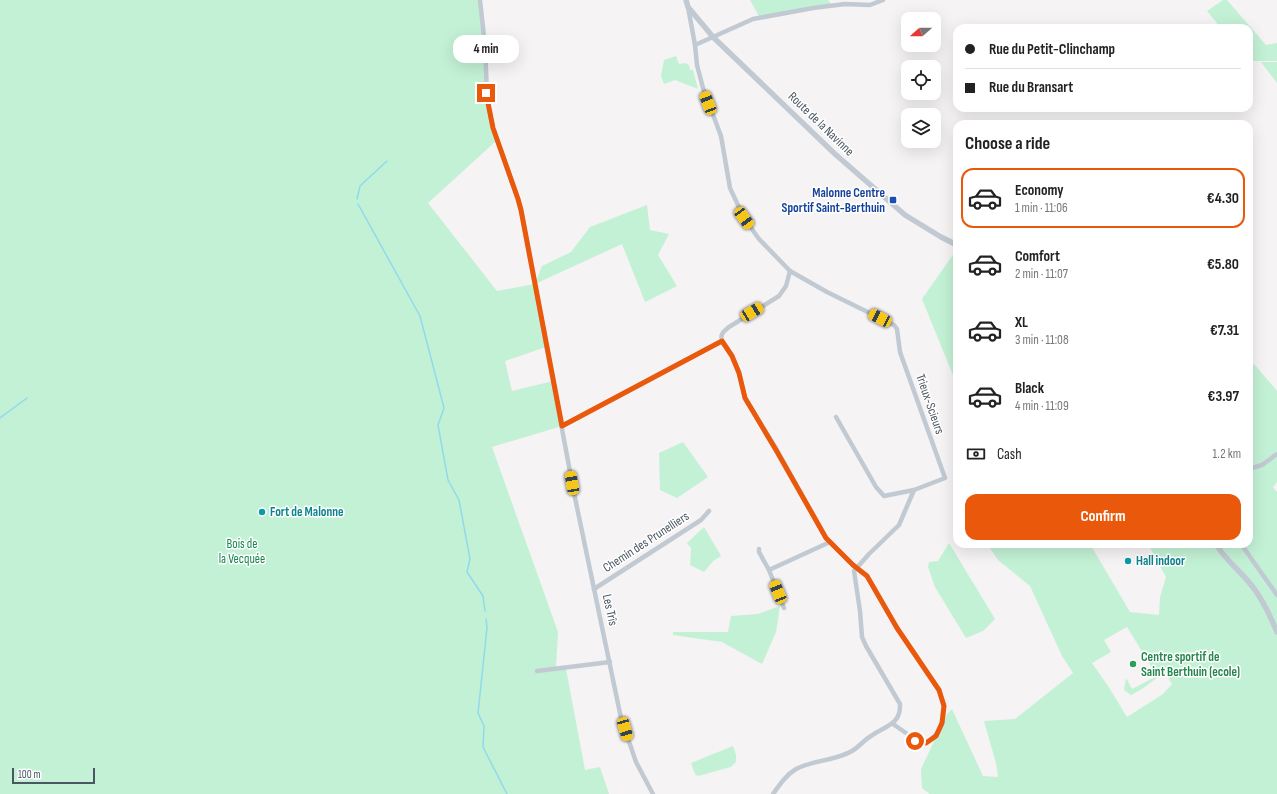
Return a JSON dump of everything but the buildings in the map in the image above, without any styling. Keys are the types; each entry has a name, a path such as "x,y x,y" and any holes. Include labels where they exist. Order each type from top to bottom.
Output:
{"street":[{"name":"Les Trîs","path":"480,0 485,46 486,93 489,109 493,128 518,199 594,589 621,718 636,762 653,794"},
{"name":"Route de la Navinne","path":"686,0 688,7 713,37 830,149 905,215 953,243"},
{"path":"695,45 753,19 813,8 845,4 870,5 883,0"},
{"path":"688,7 697,65 701,81 721,136 730,188 744,218 759,239 790,271 786,286 779,296 729,327 720,337 732,356 739,373 745,398 826,538 870,580 897,628 939,690 944,706 942,723 936,736 926,743 915,741 893,724"},
{"name":"Trieux-Scieurs","path":"790,271 827,292 894,325 897,329 900,352 945,478 914,490"},
{"path":"562,426 722,341"},
{"path":"836,417 876,487 884,496 914,490"},
{"path":"1253,468 1262,465 1277,454"},
{"path":"774,794 785,777 797,769 832,759 852,751 871,736 893,724 900,711 900,704 866,646 861,634 860,611 854,572 869,554 899,525 914,490"},
{"name":"Chemin des Prunelliers","path":"594,589 701,520 709,512"},
{"path":"769,570 830,542"},
{"path":"1218,548 1252,585 1266,606 1277,632"},
{"path":"1244,548 1277,594"},
{"path":"759,549 784,608"},
{"path":"537,670 610,662"}],"green space":[{"name":"Bois de la Vecquée","path":"0,0 480,0 487,93 496,141 428,203 497,291 535,284 546,347 505,361 512,391 553,381 562,426 492,447 558,632 556,667 566,669 585,770 600,767 609,794 0,794"},
{"path":"750,0 828,0 832,5 760,18"},
{"path":"1223,0 1227,0 1248,24 1218,24 1207,11"},
{"path":"1253,30 1266,45 1277,43 1277,61 1253,61"},
{"path":"676,56 679,64 686,63 689,65 690,70 693,70 698,89 675,80 664,84 661,76 664,60"},
{"path":"1261,62 1277,62 1277,83"},
{"path":"647,205 650,230 669,234 658,255 677,286 645,302 622,244 535,284 542,266 571,252 590,227"},
{"path":"953,255 953,375 922,299"},
{"path":"1253,364 1277,391 1277,451 1265,462 1277,454 1277,482 1273,487 1277,492 1277,794 930,794 922,788 921,769 947,714 952,709 983,776 998,777 996,763 984,721 1015,719 1073,673 1062,656 1030,586 998,560 990,548 1092,548 1130,612 1159,615 1160,597 1166,577 1150,548 1253,548","holes":["1127,627 1157,676 1132,689 1126,678 1124,690 1131,695 1165,672 1172,684 1163,694 1127,717 1092,663 1111,652 1104,640"]},
{"path":"683,442 708,477 677,498 660,490 659,453"},
{"path":"704,527 721,556 713,561 704,572 690,565 691,548 687,543"},
{"path":"949,543 995,619 983,631 966,638 935,587 928,567 929,562 938,561"},
{"path":"780,606 776,632 762,664 722,642 673,635 673,632 728,632 731,616 758,614"},
{"path":"733,746 736,755 736,762 731,767 698,776 695,774 691,763"}],"waterway":[{"path":"357,199 360,186 387,161"},
{"path":"358,204 420,316 444,408 438,425 448,480 459,500 470,559 467,572 483,596 485,611"},
{"path":"0,418 27,398"},
{"path":"486,619 487,628 478,713 484,726 483,747 507,794"}],"place":[{"name":"Malonne Centre Sportif Saint-Berthuin","path":"893,200"},
{"name":"Fort de Malonne","path":"262,512"},
{"name":"Hall indoor","path":"1128,561"},
{"name":"Centre sportif de Saint Berthuin (ecole)","path":"1133,664"}],"route":[{"path":"486,93 493,128 521,210 536,296 562,426 722,341 732,356 739,373 745,398 826,538 870,580 878,597 897,628 939,690 944,706 942,723 939,731 936,736 926,743 915,741"}]}
